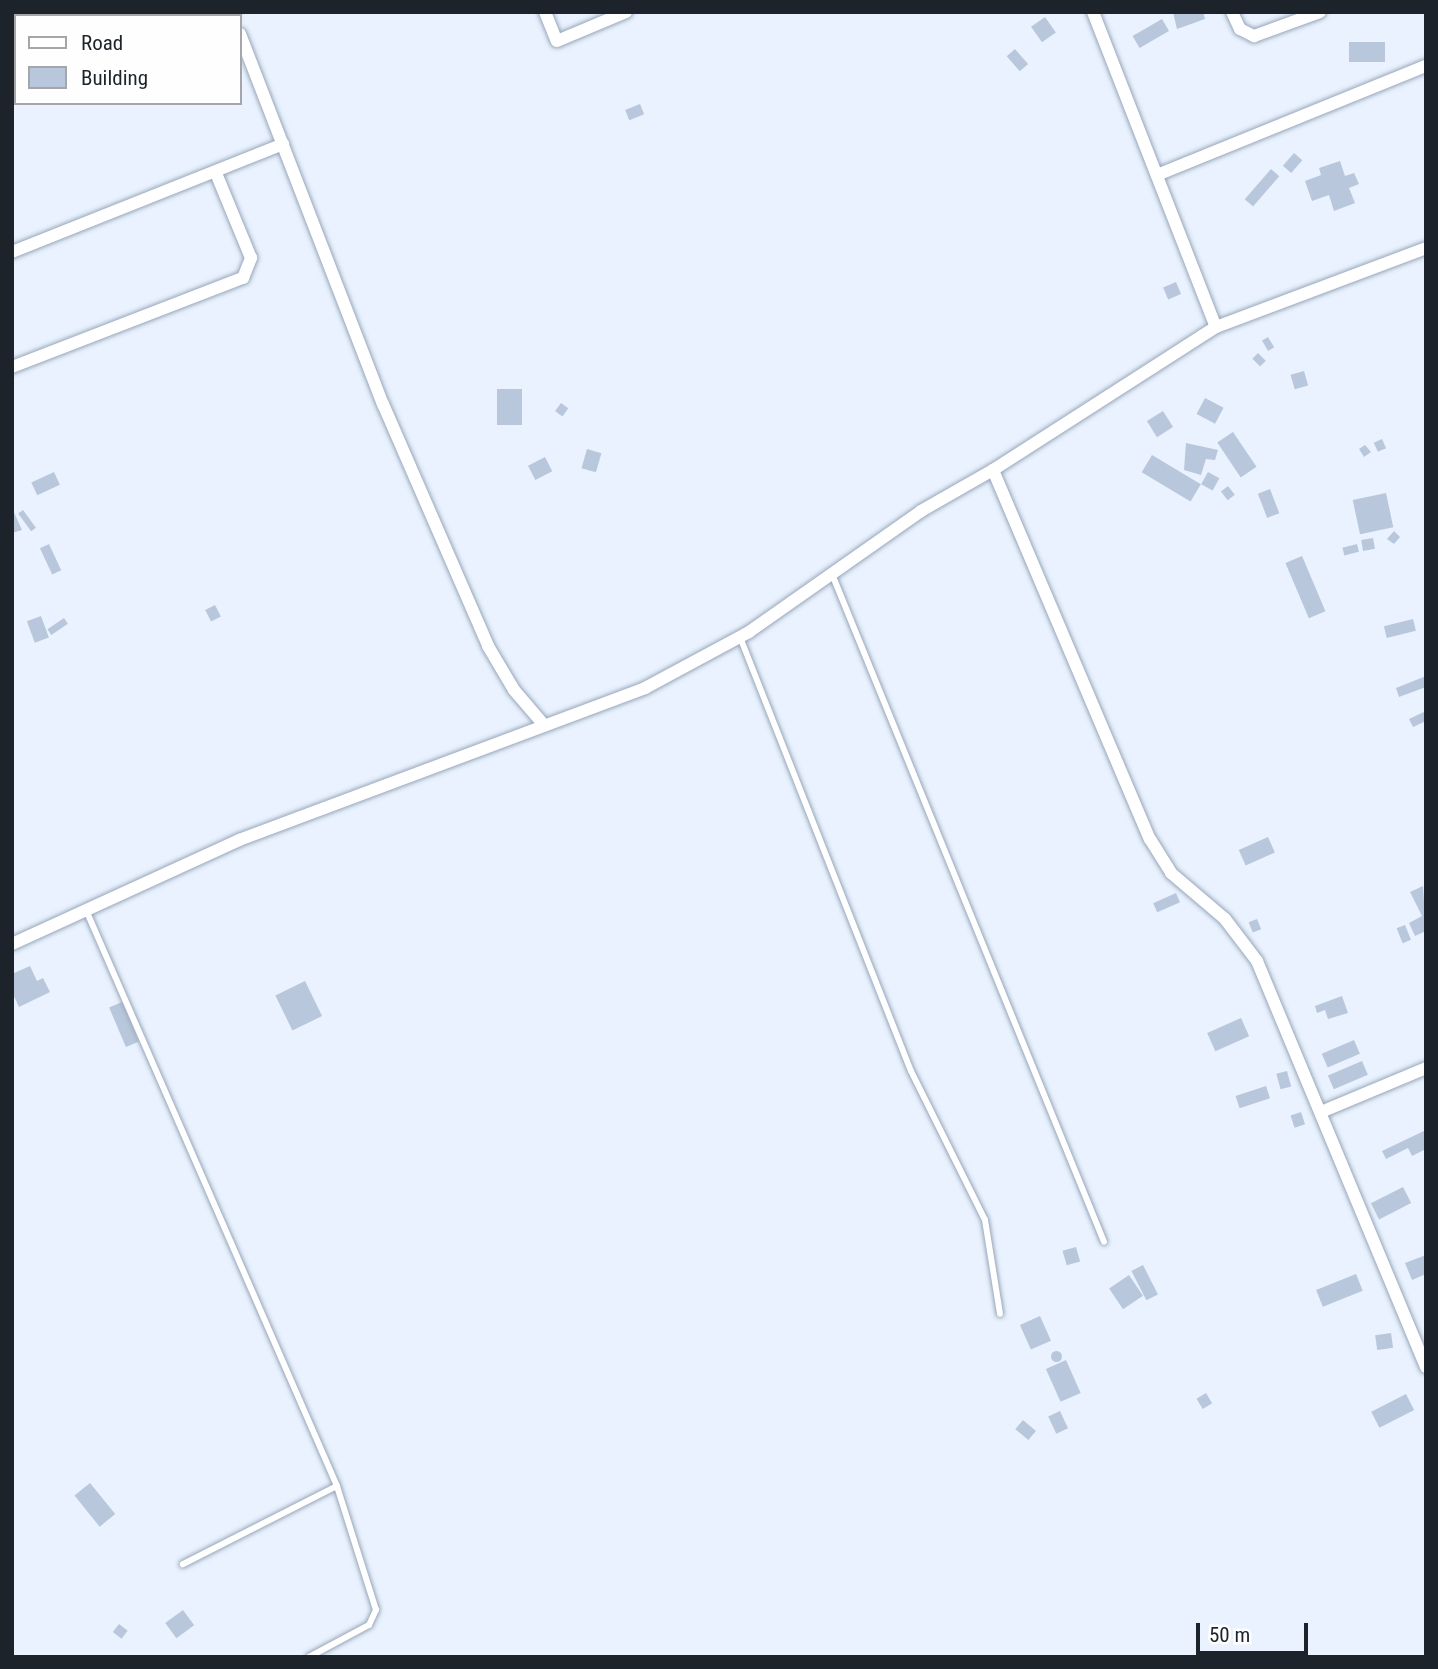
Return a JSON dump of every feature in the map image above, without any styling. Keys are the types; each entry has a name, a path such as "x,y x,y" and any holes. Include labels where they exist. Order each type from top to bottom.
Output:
{"street":[{"path":"545,12 557,41 626,12"},
{"path":"1093,12 1216,327"},
{"path":"1233,12 1240,29 1254,36 1320,12"},
{"path":"242,39 383,404 488,646 514,690 544,725"},
{"path":"1157,175 1426,66"},
{"path":"12,252 216,173 283,144"},
{"path":"12,367 243,278 251,258 216,173"},
{"path":"12,944 239,840 645,688 740,637 921,511 993,470 1216,327 1426,248"},
{"path":"993,470 1150,839 1171,873 1225,919 1247,943 1321,1112 1426,1367"},
{"path":"1321,1112 1426,1068"}],"lane":[{"path":"832,574 1104,1242"},
{"path":"740,637 911,1071 985,1220 1000,1314"},
{"path":"86,910 337,1486 376,1610 360,1631 309,1657"},
{"path":"183,1564 337,1486"}],"building":[{"path":"1173,12 1203,12 1205,19 1177,29"},
{"path":"1045,17 1056,33 1042,42 1031,27"},
{"path":"1162,19 1169,31 1140,48 1133,36"},
{"path":"1349,42 1385,42 1385,62 1349,62"},
{"path":"1015,49 1028,64 1020,71 1007,56"},
{"path":"640,104 644,114 629,120 625,110"},
{"path":"1294,153 1302,160 1291,173 1283,166"},
{"path":"1340,161 1345,176 1354,173 1359,184 1349,188 1355,203 1334,211 1329,195 1312,201 1305,181 1321,175 1319,168"},
{"path":"1271,169 1279,176 1253,206 1245,199"},
{"path":"1176,282 1181,294 1168,299 1163,287"},
{"path":"1268,337 1274,347 1268,351 1262,341"},
{"path":"1258,353 1266,361 1260,366 1252,359"},
{"path":"1304,371 1308,385 1295,389 1291,375"},
{"path":"497,389 522,389 522,425 497,425"},
{"path":"1205,398 1224,408 1215,424 1197,414"},
{"path":"561,403 568,408 562,416 555,411"},
{"path":"1163,411 1173,427 1157,437 1147,421"},
{"path":"1233,432 1256,467 1241,477 1217,443"},
{"path":"1382,439 1386,448 1378,452 1374,443"},
{"path":"1186,443 1218,450 1215,460 1206,459 1201,475 1184,470"},
{"path":"1365,445 1371,452 1364,457 1359,449"},
{"path":"587,449 601,453 596,472 581,468"},
{"path":"1152,455 1201,484 1191,502 1142,472"},
{"path":"545,457 552,471 535,480 528,466"},
{"path":"54,472 60,485 37,495 31,483"},
{"path":"1208,472 1219,478 1213,491 1201,484"},
{"path":"1228,486 1235,495 1228,500 1221,492"},
{"path":"1270,489 1279,513 1267,518 1258,494"},
{"path":"1386,493 1393,527 1360,534 1353,500"},
{"path":"12,508 22,530 12,533"},
{"path":"23,510 36,528 31,531 18,514"},
{"path":"1394,531 1400,537 1394,544 1387,539"},
{"path":"1373,538 1375,549 1363,551 1361,540"},
{"path":"49,544 61,570 52,575 40,548"},
{"path":"1357,544 1359,552 1344,555 1342,548"},
{"path":"1302,556 1325,611 1309,618 1285,563"},
{"path":"215,605 221,617 211,622 205,610"},
{"path":"41,616 49,638 35,643 27,621"},
{"path":"64,618 68,624 51,635 47,629"},
{"path":"1413,619 1416,631 1387,638 1384,626"},
{"path":"1426,676 1426,687 1399,697 1396,688"},
{"path":"1426,711 1426,721 1413,727 1409,719"},
{"path":"1268,837 1275,853 1246,866 1239,850"},
{"path":"1423,886 1426,931 1415,936 1409,923 1422,916 1410,892"},
{"path":"1176,893 1180,902 1157,912 1153,903"},
{"path":"1257,919 1261,929 1253,933 1249,922"},
{"path":"1405,925 1411,940 1403,943 1397,928"},
{"path":"30,966 37,981 43,978 50,992 19,1007 12,992 12,974"},
{"path":"305,981 322,1016 292,1031 275,995"},
{"path":"1342,996 1348,1013 1328,1019 1325,1010 1317,1013 1315,1006"},
{"path":"122,1002 139,1042 126,1047 109,1007"},
{"path":"1241,1018 1249,1036 1215,1051 1207,1033"},
{"path":"1354,1040 1360,1054 1328,1067 1322,1054"},
{"path":"1362,1061 1368,1075 1334,1089 1328,1075"},
{"path":"1287,1071 1291,1086 1281,1089 1276,1074"},
{"path":"1266,1086 1270,1098 1240,1108 1236,1096"},
{"path":"1301,1112 1305,1124 1295,1128 1291,1115"},
{"path":"1426,1130 1426,1149 1412,1156 1408,1148 1386,1159 1382,1151"},
{"path":"1403,1187 1411,1203 1379,1219 1371,1203"},
{"path":"1076,1247 1080,1261 1067,1265 1063,1251"},
{"path":"1426,1255 1426,1274 1412,1280 1405,1263"},
{"path":"1143,1265 1158,1294 1146,1300 1131,1271"},
{"path":"1356,1274 1363,1291 1323,1307 1316,1290"},
{"path":"1129,1275 1143,1296 1123,1309 1109,1288"},
{"path":"1040,1316 1051,1341 1031,1350 1020,1325"},
{"path":"1391,1333 1393,1348 1377,1350 1375,1335"},
{"path":"1056,1351 1060,1352 1060,1360 1056,1361 1052,1360 1051,1356 1052,1352"},
{"path":"1066,1360 1081,1393 1061,1402 1046,1369"},
{"path":"1206,1393 1212,1403 1203,1409 1197,1399"},
{"path":"1406,1394 1414,1410 1379,1428 1371,1412"},
{"path":"1060,1411 1068,1428 1056,1434 1048,1416"},
{"path":"1023,1420 1036,1431 1028,1440 1015,1429"},
{"path":"90,1483 115,1514 100,1527 74,1496"},
{"path":"183,1610 194,1625 176,1638 165,1623"},
{"path":"119,1624 128,1631 122,1639 113,1632"}]}
